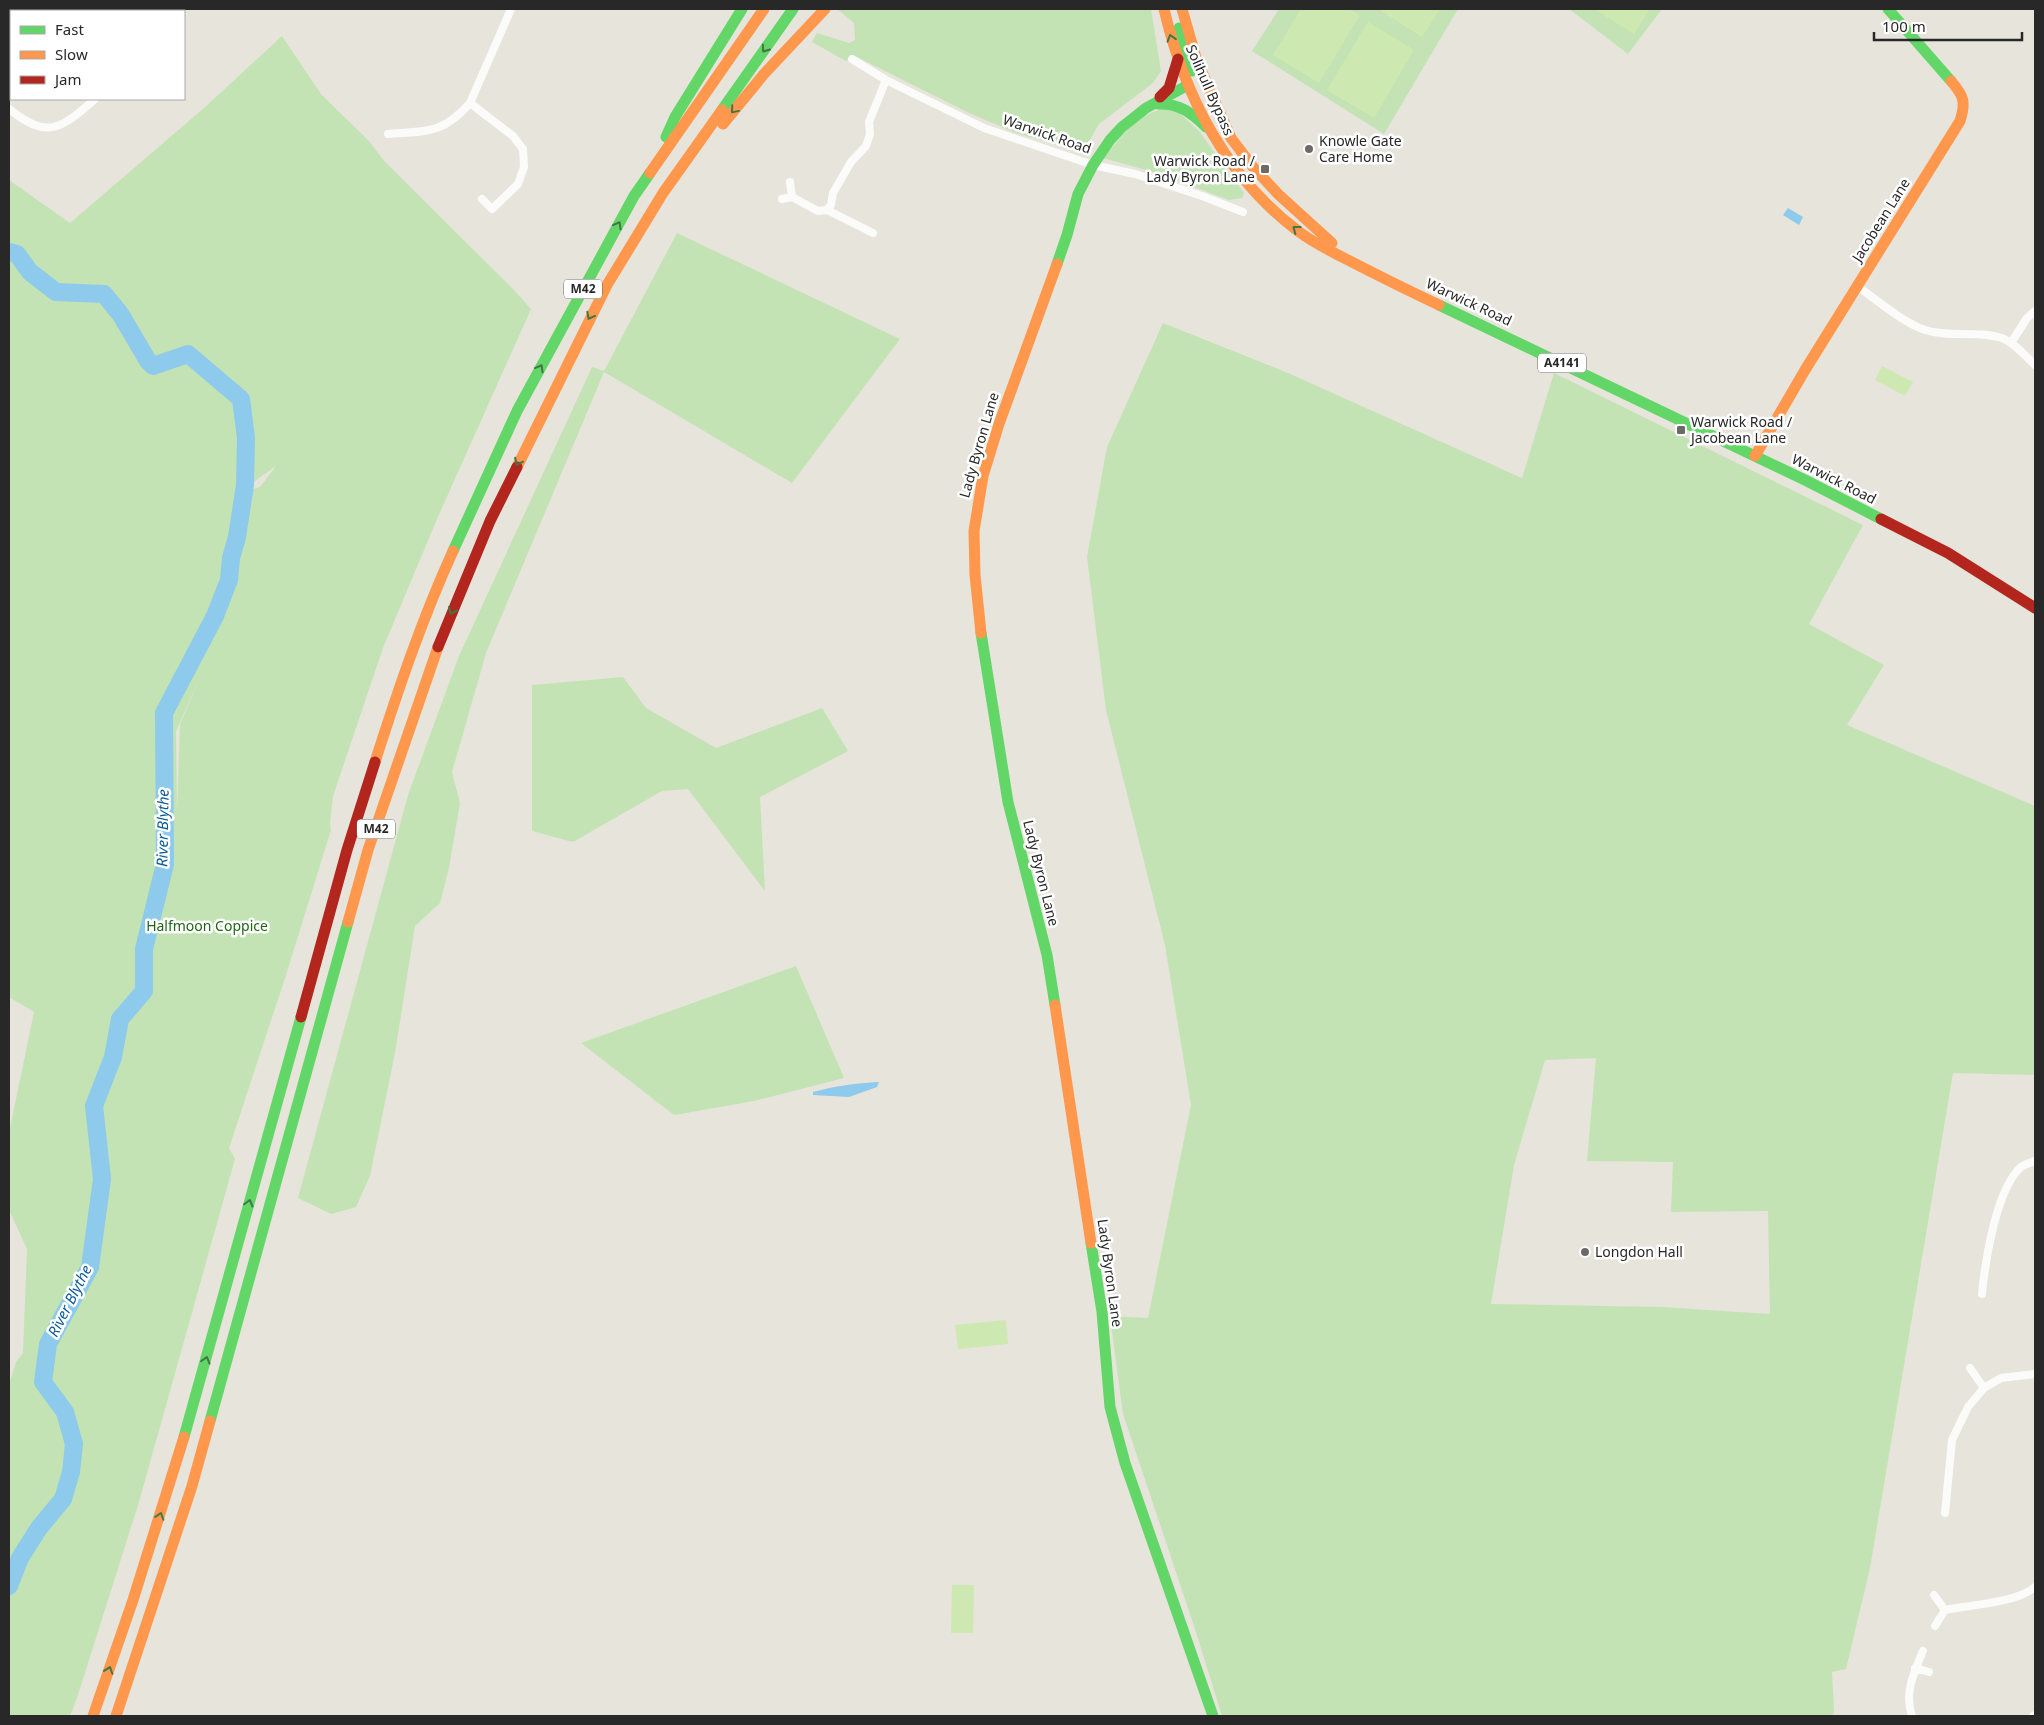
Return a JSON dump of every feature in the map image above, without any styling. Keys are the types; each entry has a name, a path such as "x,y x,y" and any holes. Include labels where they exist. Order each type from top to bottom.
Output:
{"main road":[{"path":"652,168 675,117 742,9"},
{"name":"M42","path":"93,1716 171,1481 347,850 402,678 436,589 517,411 634,196 764,9"},
{"name":"M42","path":"116,1716 192,1486 368,850 433,661 490,521 586,323 663,192 793,9"},
{"path":"607,285 708,141 764,74 825,9"},
{"name":"Solihull Bypass","path":"1164,9 1170,39 1188,85 1210,132 1234,166 1258,196 1299,232 1368,272"},
{"path":"1175,9 1184,48 1192,71 1192,77 1188,85"},
{"name":"Solihull Bypass","path":"1182,9 1203,78 1230,136 1254,167 1304,221 1368,272"},
{"name":"Jacobean Lane","path":"1755,456 1805,370 1960,121 1964,109 1962,94 1888,9"},
{"path":"1151,105 1169,88 1178,59"},
{"name":"Lady Byron Lane","path":"1188,85 1151,105 1122,127 1110,140 1093,165 1078,194 1066,235 1010,392 983,476 974,531 975,575 982,637 1008,802 1047,955 1102,1312 1110,1407 1125,1463 1213,1716"},
{"path":"1151,105 1176,104 1189,110 1210,132"},
{"name":"Warwick Road","path":"1368,272 1755,456 1948,553 2035,608"}],"street":[{"path":"388,134 433,130 445,126 458,116 470,103 511,9"},
{"name":"Warwick Road","path":"852,59 886,80 984,128 1093,165 1136,174 1243,212"},
{"path":"827,210 831,205 833,193 851,162 866,146 870,134 869,122 886,80"},
{"path":"9,109 25,122 41,128 58,128 76,116 94,100"},
{"path":"470,103 513,136 523,149 524,167 518,184 492,209 482,199"},
{"path":"790,182 792,196"},
{"path":"782,199 792,196 818,211 827,210 873,233"},
{"path":"1857,286 1913,325 1941,334 1976,334 2001,338 2011,343 2035,364"},
{"path":"2011,343 2027,318 2035,311"},
{"path":"1982,1294 1987,1249 1995,1219 2010,1181 2020,1169 2035,1161"},
{"path":"1970,1368 1984,1388"},
{"path":"1945,1513 1952,1440 1968,1407 1984,1388 2001,1378 2035,1374"},
{"path":"1945,1610 2015,1597 2029,1592 2035,1587"},
{"path":"1934,1595 1945,1610"},
{"path":"1936,1626 1945,1610"},
{"path":"1912,1716 1909,1708 1909,1691 1923,1651"},
{"path":"1916,1668 1929,1672"}],"green space":[{"path":"837,9 1151,9 1161,71 1153,83 1099,124 1088,143 1065,147 1016,133 967,112 855,56 846,61 812,42 817,33 849,43 855,40 854,23"},
{"path":"1279,9 1458,9 1384,134 1252,51"},
{"path":"1301,9 1349,9 1360,15 1319,83 1273,55"},
{"path":"1378,9 1440,9 1422,37"},
{"path":"1569,9 1662,9 1628,54"},
{"path":"1594,9 1650,9 1634,34"},
{"path":"1368,22 1414,50 1374,118 1327,90"},
{"name":"Halfmoon Coppice","path":"282,36 321,94 369,141 384,161 531,309 437,519 383,648 333,796 331,830 229,1148 235,1159 139,1502 77,1698 70,1716 9,1716 9,1384 16,1362 23,1353 27,1249 9,1210 9,1133 34,1012 9,997 9,180 70,223 204,108","holes":["276,466 260,487 237,494","202,673 180,724 177,812 176,731"]},
{"path":"1163,108 1177,111 1199,131 1244,193 1242,198 1229,200 1157,173 1103,158 1137,119"},
{"path":"677,233 900,339 792,483 604,372 486,653 452,772 460,803 449,868 440,903 415,926 395,1053 370,1176 356,1207 331,1214 298,1198 408,795 459,656 592,367 604,371"},
{"path":"1163,323 1288,373 1522,478 1554,373 1863,525 1809,624 1884,665 1847,725 2035,806 2035,1075 1953,1073 1870,1568 1846,1669 1832,1672 1833,1716 1222,1716 1123,1414 1110,1316 1148,1318 1191,1105 1165,945 1106,710 1087,557 1107,447","holes":["1596,1058 1587,1161 1673,1162 1671,1212 1768,1211 1770,1314 1661,1307 1491,1304 1514,1165 1545,1060"]},
{"path":"1882,366 1913,382 1905,396 1875,380"},
{"path":"623,677 646,708 716,748 822,708 848,751 760,797 765,891 688,789 662,791 573,842 532,831 532,685"},
{"path":"796,966 844,1078 754,1101 674,1115 581,1043"},
{"path":"1006,1320 1008,1344 958,1349 955,1325"},
{"path":"952,1585 974,1585 973,1633 951,1633"}],"water":[{"path":"1788,208 1803,217 1799,225 1783,215"},
{"path":"879,1082 877,1087 849,1097 813,1095 813,1092 829,1088"}],"waterway":[{"name":"River Blythe","path":"9,252 17,254 30,272 56,292 104,294 121,315 148,361 153,366 188,354 241,399 246,438 245,485 237,537 231,558 229,580 215,616 164,713 165,864 144,949 144,991 120,1019 113,1057 94,1106 102,1179 90,1267 48,1344 43,1382 65,1412 74,1444 71,1472 63,1499 39,1528 20,1558 9,1586"}],"traffic: fast":[{"path":"666,137 675,117 742,9"},
{"path":"722,110 793,9"},
{"path":"1888,9 1951,81"},
{"path":"1179,28 1192,71"},
{"path":"1057,264 1078,194 1093,165 1110,140 1122,127 1146,108 1188,85"},
{"path":"1158,104 1179,107 1196,117 1206,127"},
{"path":"453,551 517,411 634,196 650,173"},
{"path":"1439,305 1807,481 1881,519"},
{"path":"981,633 1008,802 1047,955 1055,1005"},
{"path":"210,1421 348,922"},
{"path":"184,1437 301,1017"},
{"path":"1091,1243 1102,1312 1110,1407 1125,1463 1213,1716"}],"traffic: slow":[{"path":"650,173 764,9"},
{"path":"723,124 764,74 825,9"},
{"path":"1164,9 1183,72 1196,103 1229,160 1250,186 1272,209 1309,239 1439,305"},
{"path":"1182,9 1197,61 1231,138 1253,167 1278,194 1332,243"},
{"path":"1755,456 1805,370 1960,121 1963,100 1951,81"},
{"path":"517,467 607,285 663,193 722,110"},
{"path":"981,633 975,575 974,531 983,476 999,424 1057,264"},
{"path":"375,762 411,655 453,551"},
{"path":"348,922 368,850 438,647"},
{"path":"1055,1005 1091,1243"},
{"path":"116,1716 192,1486 210,1421"},
{"path":"93,1716 133,1600 184,1437"}],"traffic: jam":[{"path":"1160,97 1169,88 1178,59"},
{"path":"438,647 490,521 517,467"},
{"path":"1881,519 1948,553 2035,608"},
{"path":"301,1017 347,850 375,762"}],"place":[{"name":"Knowle Gate Care Home","path":"1309,149"},
{"name":"Warwick Road / Lady Byron Lane","path":"1265,169"},
{"name":"Warwick Road / Jacobean Lane","path":"1681,430"},
{"name":"Longdon Hall","path":"1585,1252"}]}
